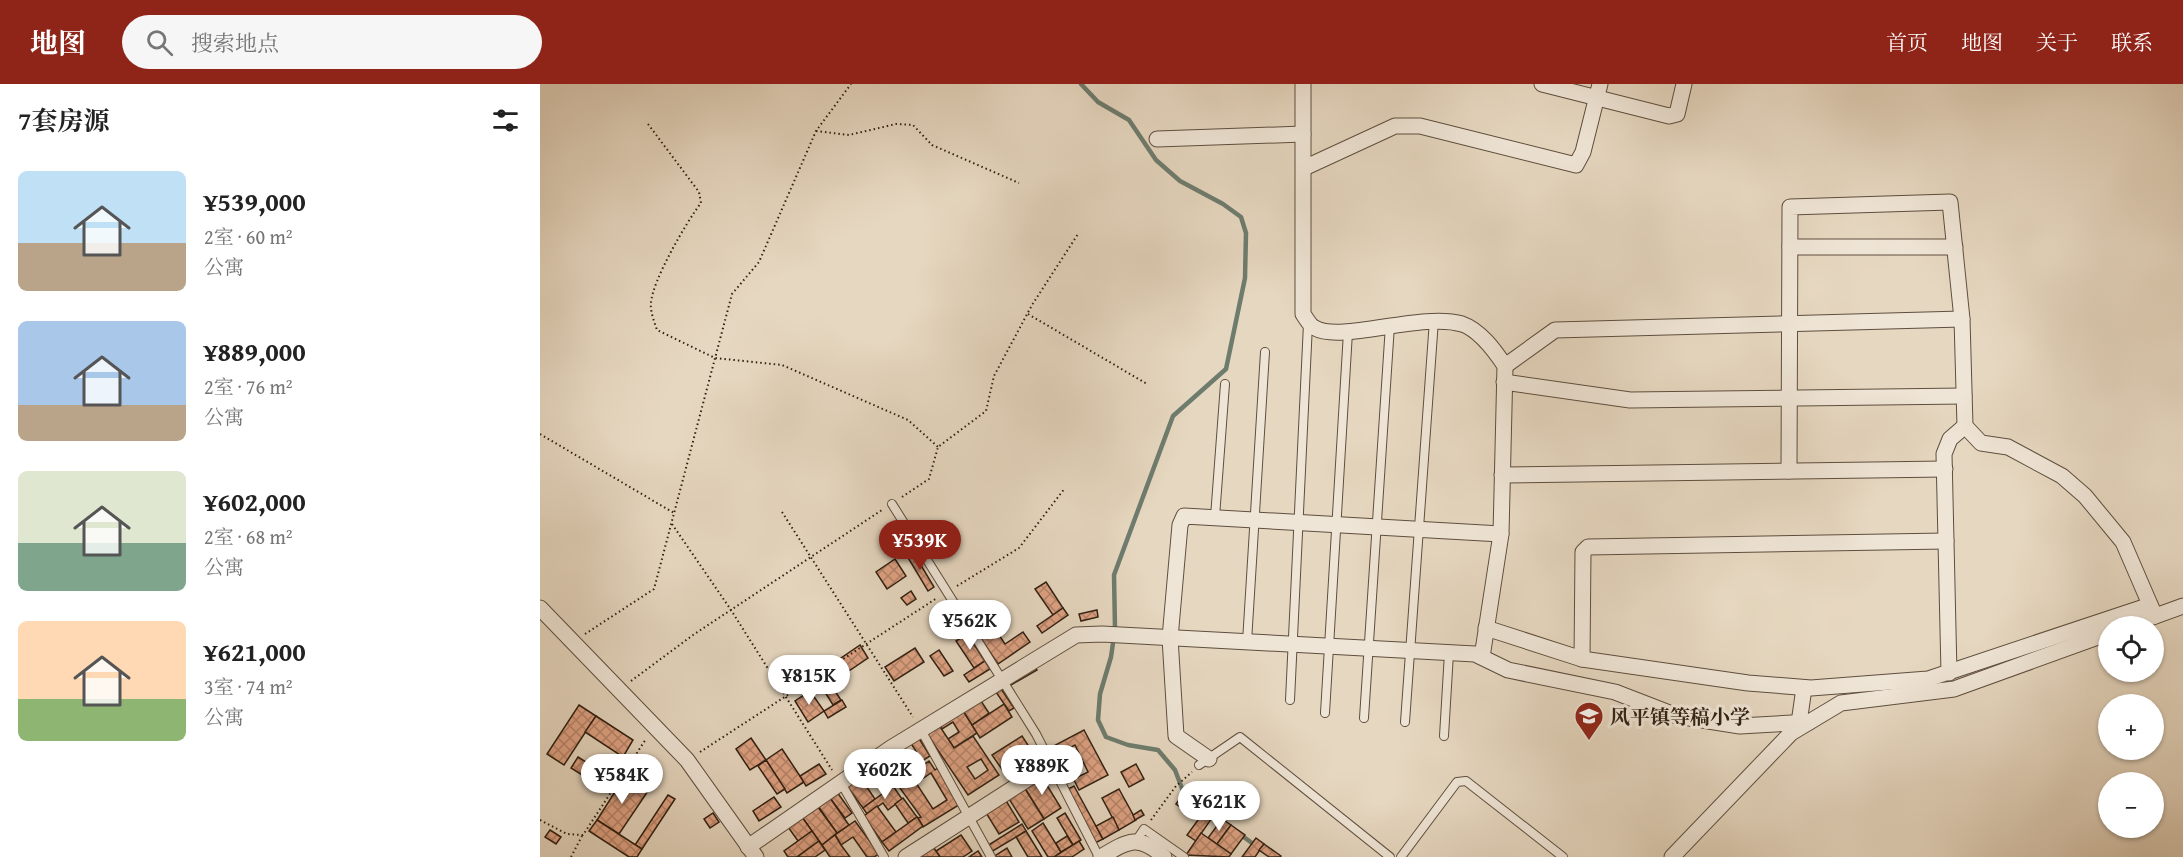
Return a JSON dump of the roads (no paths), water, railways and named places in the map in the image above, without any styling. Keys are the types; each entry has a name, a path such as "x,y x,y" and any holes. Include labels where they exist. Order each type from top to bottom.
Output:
{"street":[{"path":"1304,84 1303,314 1314,328 1331,333 1434,320 1464,325 1492,346 1505,366 1501,534 1482,657"},
{"path":"1542,84 1598,92 1669,116 1677,114 1684,84"},
{"path":"1304,168 1395,126 1412,126 1576,165 1583,152 1598,92"},
{"path":"1157,139 1304,134"},
{"path":"1789,471 1790,207 1950,202 1962,319 1965,426 1981,443 2008,447 2062,476 2085,496 2123,542 2152,610"},
{"path":"1790,247 1955,247"},
{"path":"1505,366 1555,330 1962,319"},
{"path":"1504,382 1630,400 1964,396"},
{"path":"1949,673 1944,454 1950,439 1965,426"},
{"path":"1502,475 1945,469"},
{"path":"1204,762 1176,736 1170,638 1180,525 1184,516 1501,534"},
{"path":"1582,659 1583,552 1588,547 1946,541"},
{"path":"1486,628 1582,659 1748,683 1804,688 1928,679 2152,610 2183,606"},
{"path":"540,608 687,760 752,852 841,783 921,730 1077,635 1102,634 1474,654 1508,670 1615,692 1677,716 1740,726 1804,722"},
{"path":"2142,616 2152,610"},
{"path":"1672,857 1804,722 1841,703 1954,689 2098,637"},
{"path":"1804,688 1804,722"},
{"path":"906,857 1051,764"},
{"path":"1100,857 1140,835 1164,857"}],"lane":[{"path":"1405,722 1434,320"},
{"path":"1290,700 1308,321"},
{"path":"1364,718 1390,325"},
{"path":"1325,713 1348,330"},
{"path":"1247,642 1265,352"},
{"path":"1215,517 1224,384"},
{"path":"892,504 1003,680 1100,857"},
{"path":"1444,736 1449,652"},
{"path":"921,730 991,857"},
{"path":"1204,762 1240,737 1390,857"},
{"path":"1401,857 1458,782 1466,781 1563,857"},
{"path":"841,783 884,857"},
{"path":"1140,835 1184,857"}],"waterway":[{"path":"1081,84 1098,102 1129,120 1156,160 1180,181 1223,204 1241,217 1246,233 1245,278 1226,369 1173,416 1114,575 1115,629 1111,657 1100,694 1098,720 1106,737 1128,745 1158,750 1175,770 1183,791 1224,823"},
{"path":"1241,835 1256,846"}],"place":[{"name":"风平镇等稿小学","path":"1589,742"}]}
